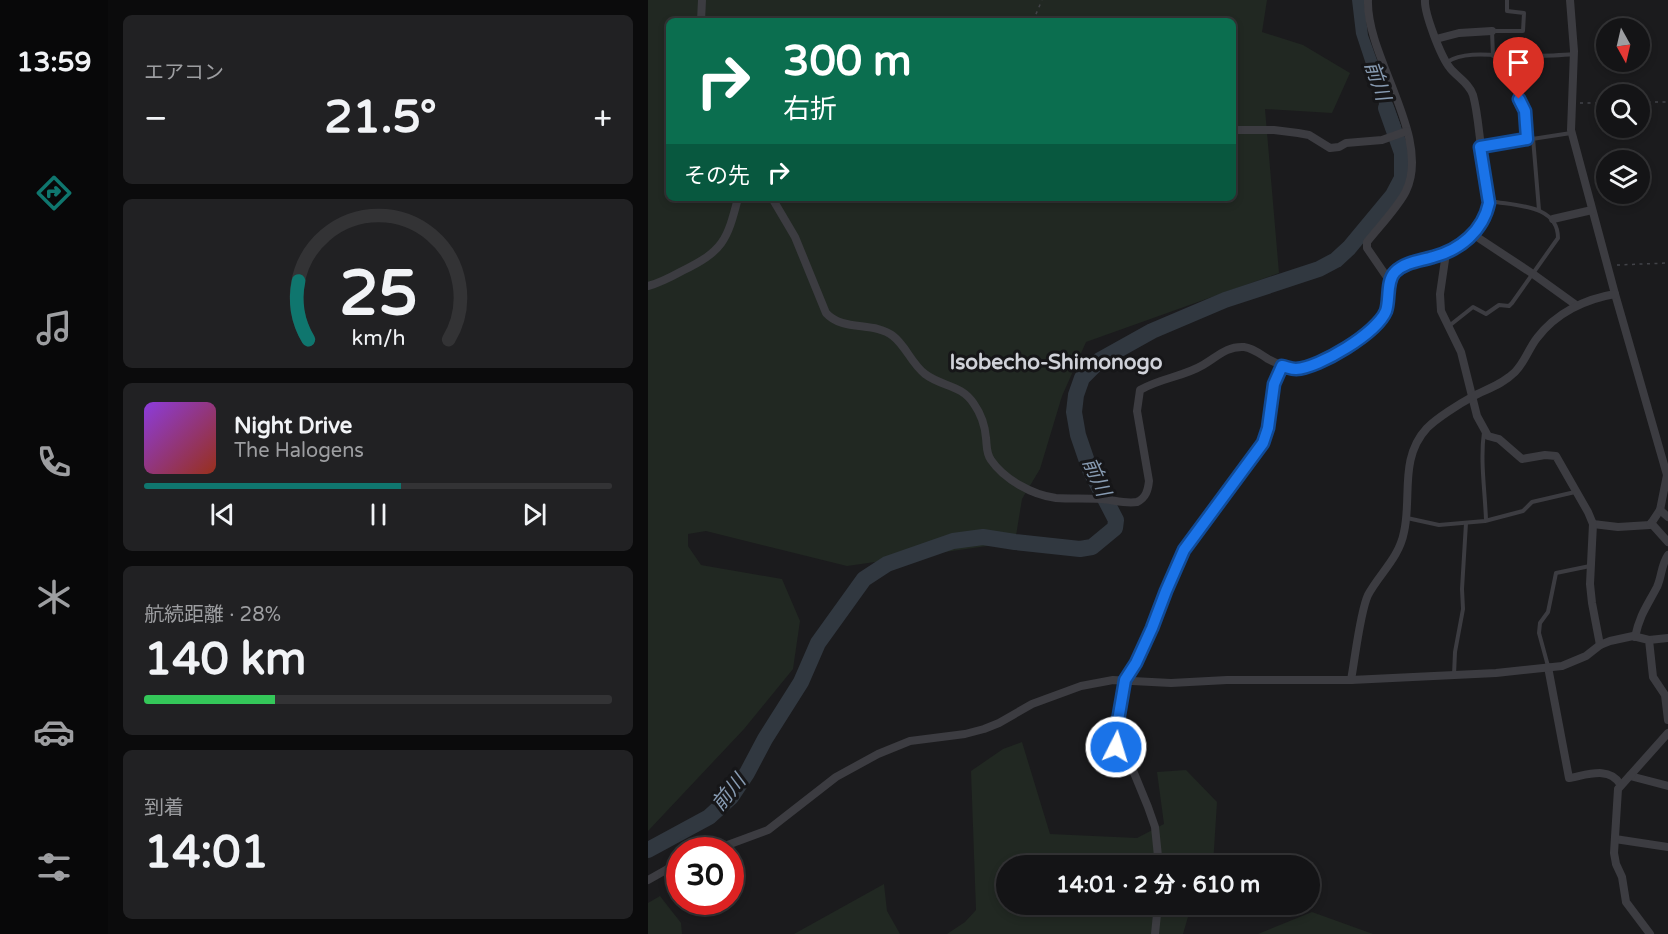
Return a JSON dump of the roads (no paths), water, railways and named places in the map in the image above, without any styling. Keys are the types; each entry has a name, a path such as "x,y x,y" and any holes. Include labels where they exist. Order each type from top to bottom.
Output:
{"street":[{"path":"701,18 702,0"},
{"path":"1368,0 1371,27 1407,131 1413,169 1406,192 1367,242 1367,248 1390,283"},
{"path":"774,201 795,237 823,308 830,317 843,323 878,329 890,334 899,341 913,363 923,372 931,378 962,391 980,412 984,424 987,454 1004,474 1042,495 1057,498 1137,502 1142,500 1149,481 1137,411 1140,390 1203,365 1229,348 1247,348 1282,366 1293,369 1304,367 1345,350 1378,324 1385,314 1392,275 1405,265 1446,253 1474,235 1487,212 1489,201 1473,94 1449,67 1426,12 1425,0"},
{"path":"1569,0 1574,54 1571,133 1667,475 1660,510 1650,525 1618,527 1593,524"},
{"path":"1436,39 1459,33 1492,31"},
{"path":"1236,130 1274,130 1309,135 1330,148 1382,140 1407,131"},
{"path":"648,286 712,255 719,248 729,229 737,201"},
{"path":"1552,219 1592,210"},
{"path":"1474,235 1576,305"},
{"path":"1446,253 1440,294 1441,311 1461,352 1471,397 1484,431 1522,459 1545,455 1556,456 1593,524 1592,603 1600,645"},
{"path":"1351,680 1367,597 1394,559 1404,535 1407,518 1407,475 1420,438 1429,427 1471,397 1502,382 1515,372 1527,357 1537,338 1576,305 1615,294"},
{"path":"1158,855 1155,827 1148,807 1132,768 1116,747 1116,732 1125,680 1136,663 1152,628 1184,550 1263,443 1268,428 1274,384 1282,366"},
{"path":"1660,510 1668,517"},
{"path":"1651,523 1668,542"},
{"path":"1635,637 1638,622 1656,588 1668,555"},
{"path":"744,839 768,830 836,777 878,754 910,741 984,729 1032,704 1081,686 1113,680 1171,683 1227,680 1351,680 1548,668 1562,666 1586,656 1600,645 1610,641 1635,637 1649,640 1668,638"},
{"path":"1649,640 1653,676 1667,699 1668,720"},
{"path":"1548,668 1569,778 1606,773 1616,778 1620,784"},
{"path":"1650,934 1626,902 1622,877 1614,853 1618,789 1620,784 1668,733"},
{"path":"1630,776 1668,786"},
{"path":"1615,839 1668,847"},
{"path":"648,880 666,870"},
{"path":"1155,934 1157,915"}],"lane":[{"path":"1492,56 1492,31 1523,31 1524,13 1507,11 1508,0"},
{"path":"1447,62 1462,57 1574,54"},
{"path":"1520,56 1518,91 1520,103 1525,111 1527,139"},
{"path":"1480,147 1571,133"},
{"path":"1533,138 1539,210"},
{"path":"1449,326 1473,308 1486,314 1502,304 1509,306 1558,238 1558,230 1549,214 1489,201"},
{"path":"1484,431 1482,459 1486,520"},
{"path":"1407,518 1438,525 1486,520 1523,512 1532,502 1577,491"},
{"path":"1454,675 1455,652 1463,609 1466,523"},
{"path":"1548,668 1539,633 1540,623 1548,612 1556,573 1591,566"}],"water":[{"path":"1352,0 1364,0 1368,35 1401,126 1388,131 1356,34"}],"waterway":[{"name":"前川","path":"648,850 709,817 731,797 801,682 818,643 864,579 887,564 953,541 983,537 1080,549 1092,547 1115,528 1116,520 1090,470 1078,435 1074,412 1076,395 1082,378 1100,360 1152,331 1225,300 1319,269 1336,260 1349,248 1393,195 1402,178 1402,153 1386,108"}],"district":[{"name":"Isobecho-Shimonogo","path":"1056,362"}]}
